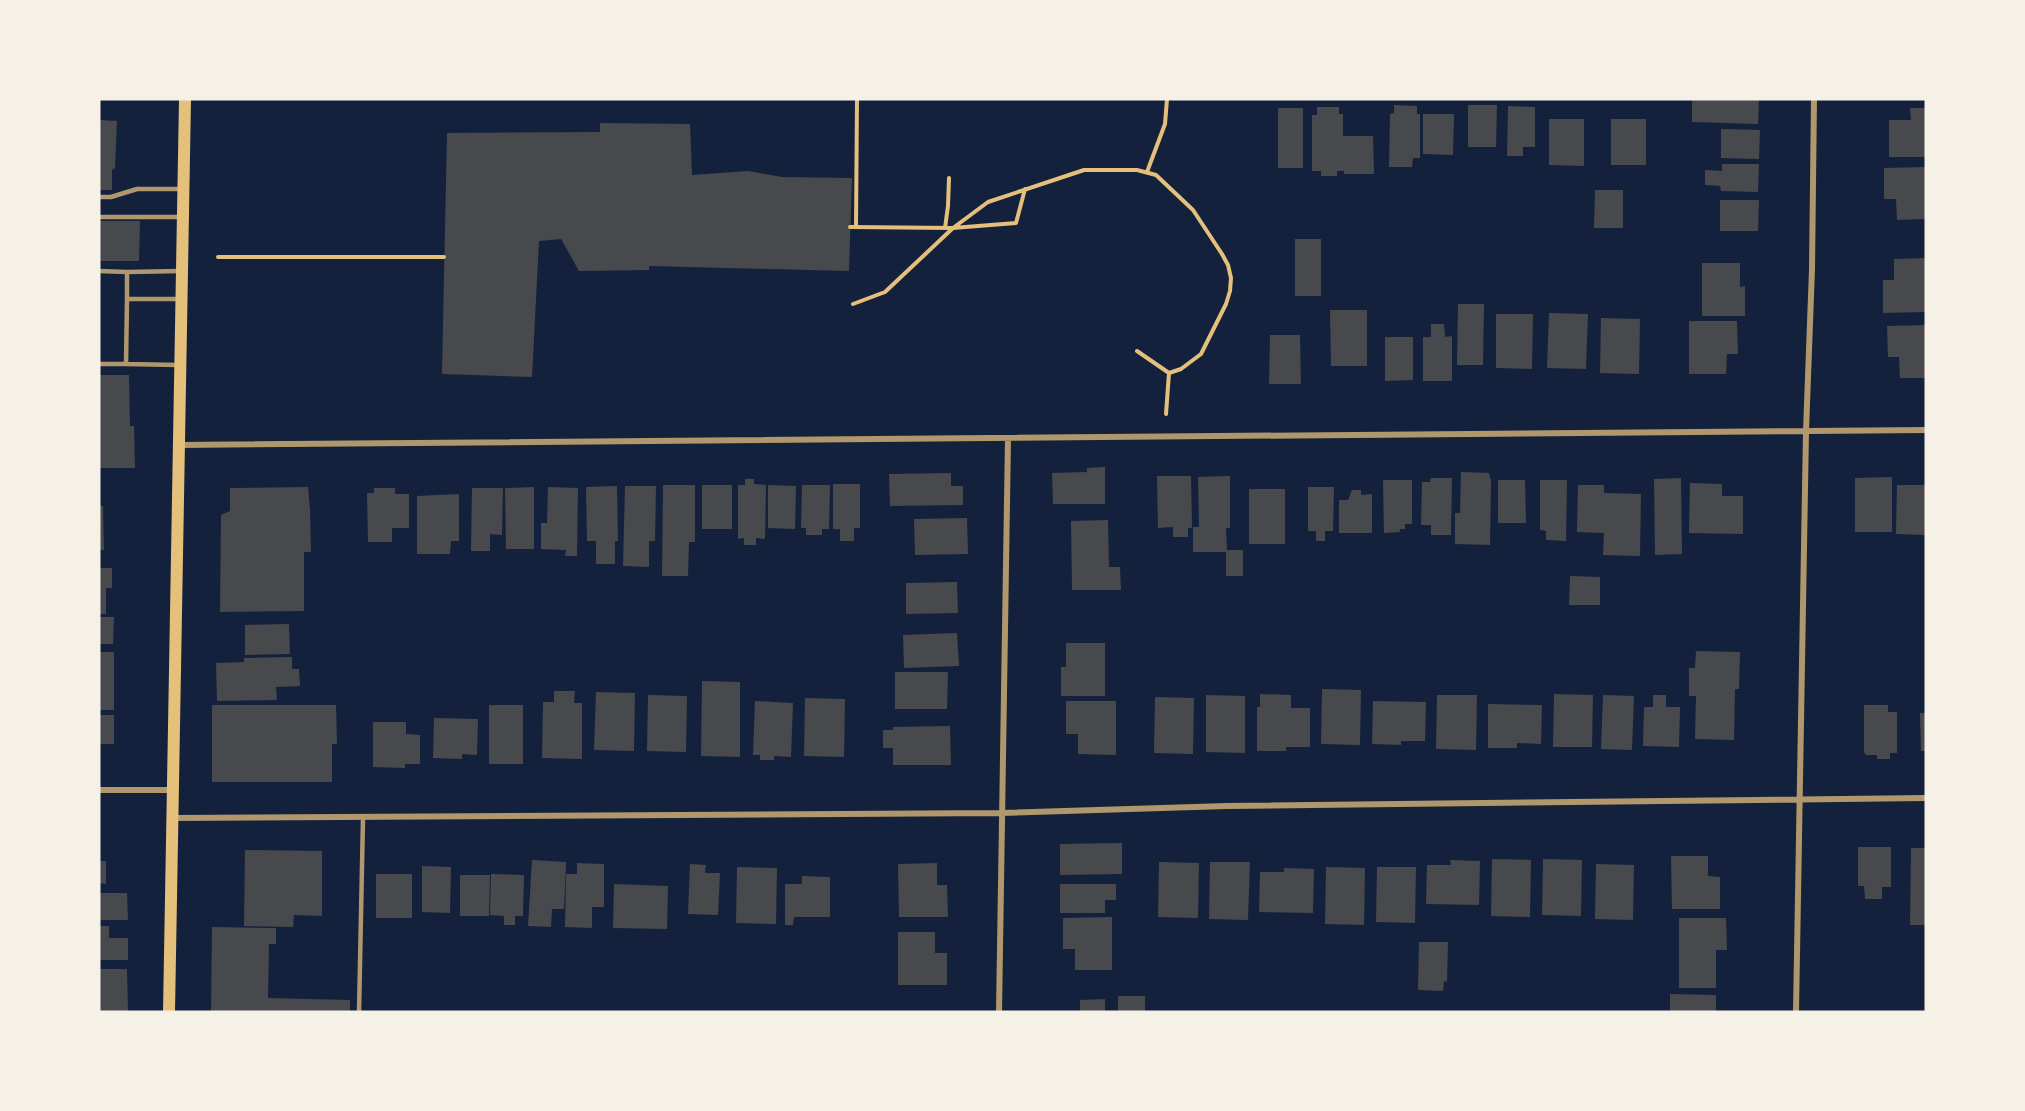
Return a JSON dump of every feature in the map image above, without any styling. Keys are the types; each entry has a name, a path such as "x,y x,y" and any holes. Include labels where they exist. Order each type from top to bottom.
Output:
{"main road":[{"path":"169,1012 186,99"}],"street":[{"path":"1796,1012 1814,99"},
{"path":"180,445 1926,430"},
{"path":"999,1012 1008,438"},
{"path":"99,790 173,790"},
{"path":"173,818 1001,813 1227,806 1926,798"}],"lane":[{"path":"99,197 111,197 137,189 184,189"},
{"path":"99,217 183,217"},
{"path":"99,271 182,271"},
{"path":"126,364 127,272"},
{"path":"127,299 181,299"},
{"path":"99,364 180,365"},
{"path":"359,1012 363,818"}],"path":[{"path":"856,227 857,99"},
{"path":"1147,172 1165,124 1167,99"},
{"path":"853,304 885,292 953,228 988,202 1084,170 1147,172 1156,175 1193,210 1225,260 1230,278 1230,291 1226,304 1201,354 1181,369 1169,373"},
{"path":"945,228 949,178"},
{"path":"850,227 953,228 1016,223 1025,189"},
{"path":"218,257 444,257"},
{"path":"1137,351 1169,373"},
{"path":"1166,414 1169,373"}],"building":[{"path":"1692,99 1759,99 1758,124 1692,122"},
{"path":"1394,105 1417,106 1417,114 1420,114 1420,158 1413,158 1412,167 1389,167 1390,114 1394,113"},
{"path":"1468,105 1497,105 1496,147 1468,147"},
{"path":"1508,106 1535,107 1535,147 1523,147 1523,156 1507,156"},
{"path":"1317,107 1339,107 1339,114 1343,114 1343,136 1373,136 1374,174 1344,174 1344,171 1337,171 1337,176 1321,176 1321,171 1312,171 1312,115 1317,115"},
{"path":"1278,108 1303,108 1303,168 1278,168"},
{"path":"1910,108 1926,108 1926,157 1889,157 1889,120 1911,120"},
{"path":"1423,114 1454,114 1453,155 1423,154"},
{"path":"1549,119 1584,119 1584,166 1549,165"},
{"path":"1611,119 1646,119 1646,165 1611,165"},
{"path":"99,120 117,121 112,190 99,190"},
{"path":"600,123 690,124 692,175 748,171 782,177 852,178 849,271 649,266 649,270 579,271 561,239 539,241 532,377 442,374 447,133 600,132"},
{"path":"1721,129 1760,130 1759,159 1721,158"},
{"path":"1722,164 1759,164 1758,192 1721,191 1720,186 1705,185 1705,170 1722,171"},
{"path":"1926,167 1926,219 1897,220 1896,199 1884,199 1884,168"},
{"path":"1595,190 1623,190 1623,228 1594,228"},
{"path":"1720,200 1759,200 1758,231 1720,231"},
{"path":"99,221 140,221 139,261 99,261"},
{"path":"1295,239 1321,239 1321,296 1295,296"},
{"path":"1926,258 1926,312 1883,313 1883,280 1894,280 1894,259"},
{"path":"1702,263 1740,263 1740,287 1745,286 1745,316 1702,316"},
{"path":"1458,304 1484,304 1483,365 1457,365"},
{"path":"1330,310 1367,310 1367,366 1331,366"},
{"path":"1549,313 1588,314 1586,369 1547,368"},
{"path":"1496,314 1533,314 1532,369 1496,368"},
{"path":"1601,318 1640,319 1639,374 1600,373"},
{"path":"1689,321 1737,321 1738,354 1727,354 1726,374 1689,374"},
{"path":"1431,324 1444,324 1445,337 1452,336 1452,381 1423,381 1423,337 1431,337"},
{"path":"1926,325 1926,378 1900,378 1899,357 1888,357 1887,326"},
{"path":"1270,335 1300,335 1301,384 1269,384"},
{"path":"1385,337 1413,337 1413,380 1385,381"},
{"path":"99,375 129,375 130,426 134,426 135,468 99,468"},
{"path":"1105,467 1105,504 1053,504 1052,473 1087,472 1087,468"},
{"path":"1461,472 1489,473 1491,481 1490,545 1455,544 1455,513 1460,513"},
{"path":"951,473 951,486 963,486 963,505 890,506 889,474"},
{"path":"1157,476 1191,476 1192,528 1188,528 1188,537 1173,537 1173,527 1158,528"},
{"path":"1230,476 1230,528 1226,528 1227,550 1243,550 1243,576 1226,576 1226,552 1193,552 1193,527 1199,527 1198,477"},
{"path":"1892,477 1892,532 1855,532 1855,478"},
{"path":"1431,478 1452,478 1451,535 1431,535 1431,525 1421,525 1422,482 1430,482"},
{"path":"1681,478 1682,554 1655,555 1654,479"},
{"path":"745,479 754,479 754,484 766,485 765,539 756,538 756,545 744,545 744,538 738,539 738,485 745,485"},
{"path":"1383,480 1412,480 1412,524 1405,524 1405,529 1400,529 1400,532 1384,533"},
{"path":"1498,480 1525,480 1526,523 1498,523"},
{"path":"1540,480 1567,480 1566,541 1546,540 1546,531 1540,530"},
{"path":"1690,483 1722,484 1722,496 1743,496 1743,534 1689,533"},
{"path":"833,484 860,484 860,528 854,528 854,541 840,541 840,529 833,529"},
{"path":"663,485 695,485 695,542 689,542 688,576 662,576"},
{"path":"702,485 732,485 732,529 702,529"},
{"path":"768,485 796,486 795,529 768,528"},
{"path":"802,485 830,485 829,529 822,529 822,535 806,535 806,528 801,528"},
{"path":"1578,485 1604,485 1604,493 1641,494 1640,556 1603,555 1604,533 1577,532"},
{"path":"1897,485 1926,485 1926,535 1896,534"},
{"path":"617,486 618,541 615,541 615,564 596,564 596,541 587,541 586,487"},
{"path":"625,486 656,486 655,541 649,541 649,567 623,566"},
{"path":"308,487 311,552 304,552 304,611 220,612 221,515 230,511 230,488"},
{"path":"534,487 534,549 506,549 505,488"},
{"path":"548,487 578,488 577,556 565,556 566,550 541,549 541,523 547,523"},
{"path":"1308,487 1334,487 1333,531 1325,531 1325,541 1316,541 1316,531 1308,531"},
{"path":"374,488 395,488 395,494 409,494 409,528 392,528 392,542 368,542 367,493 374,493"},
{"path":"472,488 503,488 502,535 490,534 490,551 471,551"},
{"path":"1249,489 1285,489 1285,544 1249,544"},
{"path":"1352,490 1361,490 1361,495 1372,494 1372,533 1339,533 1339,500 1348,500"},
{"path":"459,494 459,541 451,541 450,554 417,554 417,496"},
{"path":"99,506 103,506 104,550 99,550"},
{"path":"967,518 968,554 915,555 914,519"},
{"path":"1108,520 1109,567 1120,567 1121,590 1072,590 1071,521"},
{"path":"99,568 112,568 112,588 106,588 106,614 99,614"},
{"path":"1570,576 1600,577 1600,605 1569,605"},
{"path":"957,582 958,613 906,614 906,583"},
{"path":"99,617 114,617 113,644 99,644"},
{"path":"289,624 290,654 245,655 245,625"},
{"path":"957,633 959,666 904,668 903,635"},
{"path":"1066,643 1105,643 1105,696 1061,696 1061,667 1066,667"},
{"path":"1696,651 1740,652 1739,689 1735,689 1734,740 1695,739 1696,696 1689,696 1689,668 1695,668"},
{"path":"99,652 114,652 114,710 99,710"},
{"path":"292,657 292,669 299,669 300,686 276,687 277,700 217,701 216,663 244,662 244,658"},
{"path":"895,672 948,672 947,709 895,709"},
{"path":"702,681 740,682 740,757 701,756"},
{"path":"1322,689 1361,690 1360,745 1321,744"},
{"path":"554,691 575,691 574,703 582,703 582,759 542,758 543,702 554,702"},
{"path":"596,692 635,693 634,751 594,750"},
{"path":"1260,694 1291,695 1291,708 1310,708 1310,747 1286,747 1286,751 1257,751 1257,707 1260,707"},
{"path":"1554,694 1593,695 1592,747 1553,747"},
{"path":"648,695 687,696 686,752 647,751"},
{"path":"1206,695 1245,696 1245,753 1206,752"},
{"path":"1437,695 1477,695 1476,750 1436,749"},
{"path":"1603,695 1634,696 1632,750 1601,749"},
{"path":"1653,695 1666,695 1666,707 1680,707 1679,747 1643,746 1644,707 1653,707"},
{"path":"1155,697 1194,698 1193,754 1154,753"},
{"path":"805,698 845,699 844,757 804,756"},
{"path":"755,701 793,703 791,757 774,756 774,760 760,760 760,755 753,755"},
{"path":"1066,701 1116,701 1116,755 1078,754 1078,734 1066,734"},
{"path":"1373,701 1426,702 1425,741 1401,741 1401,745 1372,744"},
{"path":"1488,704 1542,705 1541,744 1517,743 1517,748 1488,748"},
{"path":"212,705 336,705 337,744 332,744 332,782 212,782"},
{"path":"489,705 523,705 523,764 489,764"},
{"path":"1864,705 1888,705 1888,712 1897,712 1897,753 1890,753 1890,759 1877,759 1877,755 1866,755 1864,752"},
{"path":"1920,713 1926,713 1926,751 1921,751"},
{"path":"99,715 114,715 114,744 99,744"},
{"path":"434,718 478,719 477,755 462,754 462,759 433,758"},
{"path":"373,722 406,722 406,734 420,735 420,764 405,764 405,768 373,767"},
{"path":"950,726 951,765 893,765 893,748 883,748 883,730 893,730 893,727"},
{"path":"1122,843 1122,874 1060,875 1060,844"},
{"path":"1858,847 1891,847 1891,887 1882,887 1882,899 1865,899 1864,886 1858,886"},
{"path":"1911,848 1926,848 1926,925 1910,925"},
{"path":"245,850 322,851 322,916 294,915 293,927 244,926"},
{"path":"1671,856 1708,856 1708,876 1720,877 1720,909 1672,909"},
{"path":"1492,859 1531,860 1530,917 1491,916"},
{"path":"1543,859 1582,860 1581,916 1542,915"},
{"path":"532,860 566,862 564,909 552,909 551,927 528,926"},
{"path":"1450,860 1480,861 1479,905 1426,904 1427,865 1451,865"},
{"path":"99,861 106,861 106,884 99,883"},
{"path":"1159,862 1199,863 1198,918 1158,917"},
{"path":"1210,862 1250,862 1248,920 1209,919"},
{"path":"577,863 604,864 604,907 592,907 592,928 565,927 566,874 577,874"},
{"path":"937,863 937,885 947,885 948,917 899,917 898,864"},
{"path":"690,864 706,865 705,873 720,873 718,915 688,914"},
{"path":"1596,864 1634,865 1633,920 1595,919"},
{"path":"422,866 451,867 450,913 422,912"},
{"path":"737,867 777,868 776,924 736,923"},
{"path":"1326,867 1365,868 1364,925 1325,924"},
{"path":"1377,867 1416,867 1415,923 1376,922"},
{"path":"1284,868 1314,869 1313,913 1259,912 1260,872 1284,872"},
{"path":"376,874 412,874 412,918 376,918"},
{"path":"491,874 524,875 523,916 515,916 515,925 504,925 504,916 490,915"},
{"path":"460,875 490,875 489,916 460,916"},
{"path":"802,876 830,877 830,917 794,917 793,925 785,925 785,884 802,884"},
{"path":"614,884 668,886 667,929 613,928"},
{"path":"1060,884 1116,884 1116,900 1105,900 1105,913 1060,913"},
{"path":"99,893 127,893 128,920 99,920"},
{"path":"1112,917 1112,970 1075,970 1075,949 1063,949 1063,918"},
{"path":"1679,918 1726,918 1727,950 1716,950 1716,988 1679,988"},
{"path":"99,926 109,926 109,938 128,938 128,960 99,960"},
{"path":"212,927 276,928 276,944 269,944 268,998 350,1000 350,1012 211,1012"},
{"path":"898,932 935,932 935,953 947,953 947,985 898,985"},
{"path":"1419,942 1448,942 1447,982 1444,981 1443,991 1418,990"},
{"path":"99,969 127,969 128,1012 99,1012"},
{"path":"1670,994 1716,995 1716,1012 1670,1012"},
{"path":"1118,996 1145,996 1145,1012 1118,1012"},
{"path":"1105,999 1105,1012 1080,1012 1080,1000"}]}
